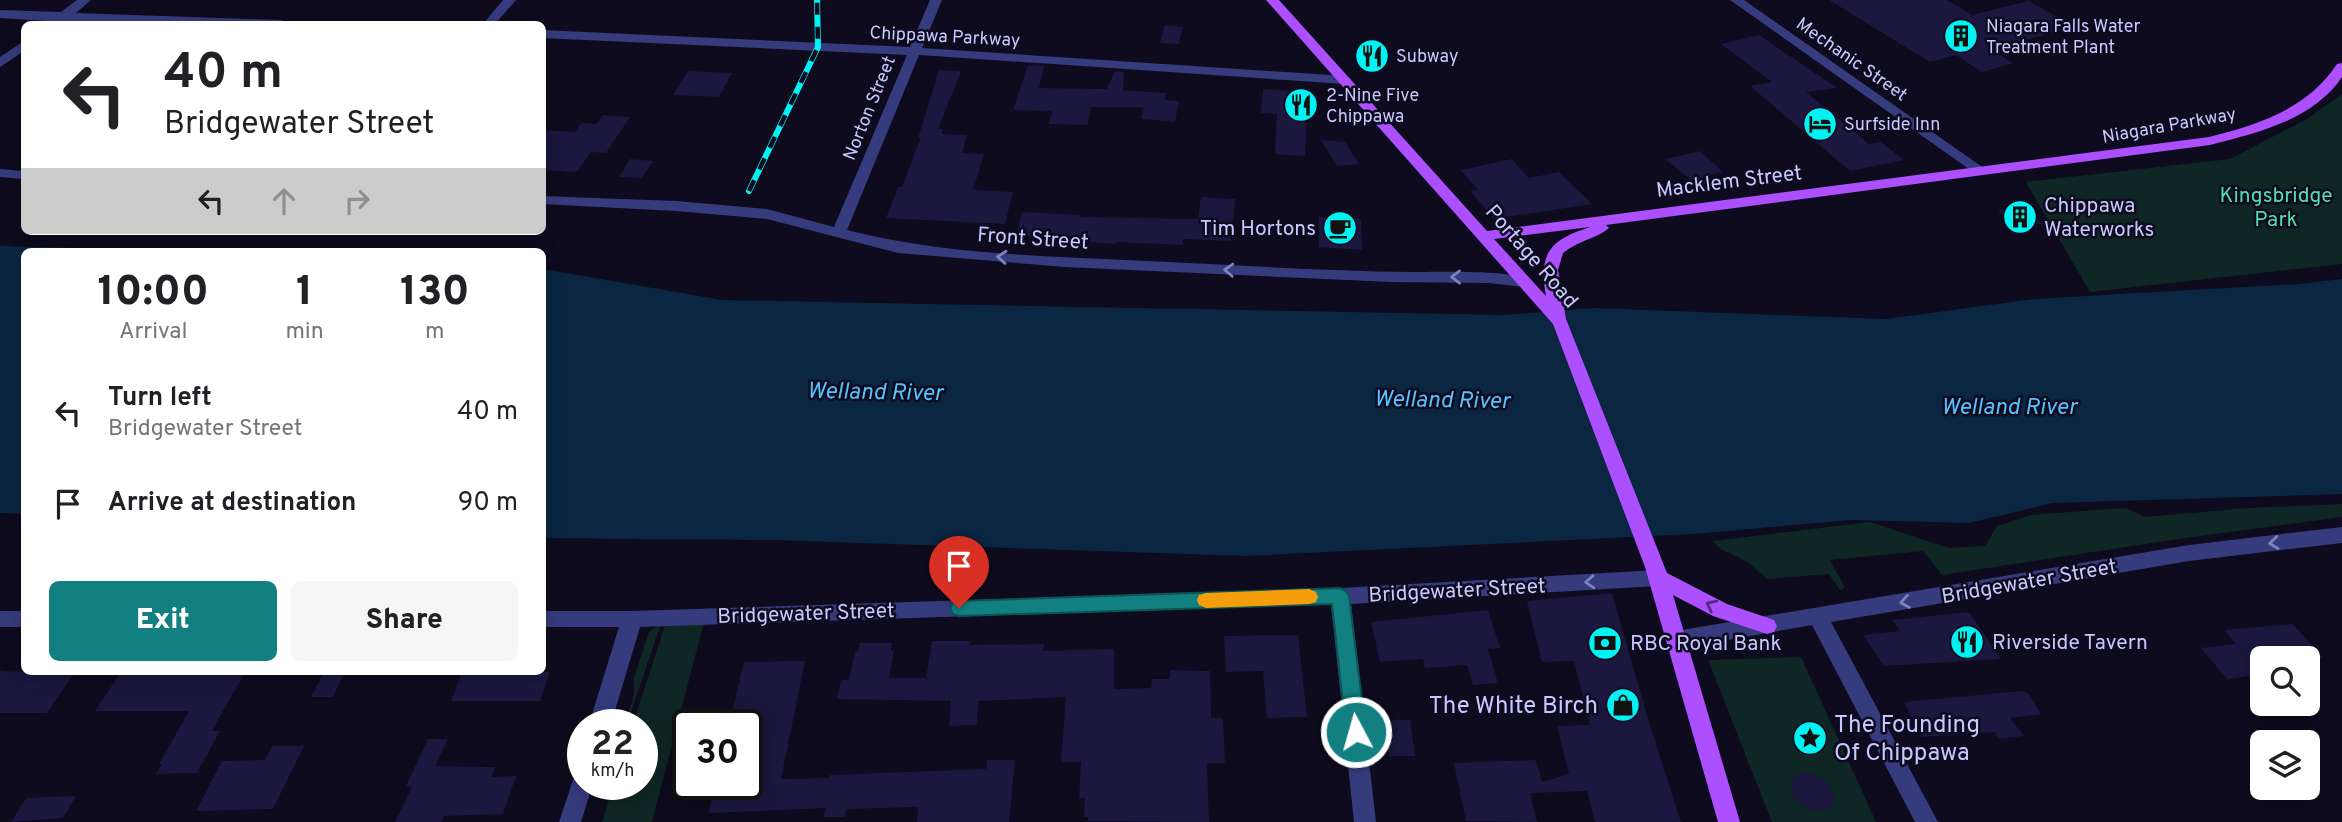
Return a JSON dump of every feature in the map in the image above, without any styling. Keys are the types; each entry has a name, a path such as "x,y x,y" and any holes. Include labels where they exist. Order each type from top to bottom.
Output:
{"main road":[{"name":"Portage Road","path":"1272,0 1560,322 1656,572 1729,822"},
{"name":"Niagara Parkway","path":"1981,171 2174,147 2241,133 2285,115 2315,97 2331,84 2342,67"},
{"name":"Macklem Street","path":"1482,236 1981,171"},
{"path":"1560,322 1550,280 1550,259 1558,246 1590,231 1671,210"},
{"path":"1656,572 1720,610 1767,626"}],"street":[{"path":"0,14 58,21 85,0"},
{"path":"492,21 510,0"},
{"name":"Norton Street","path":"839,232 936,0"},
{"name":"Mechanic Street","path":"1737,0 1981,171"},
{"name":"Chippawa Parkway","path":"546,34 913,51 1345,80"},
{"path":"0,63 21,47"},
{"path":"0,173 21,174"},
{"name":"Front Street","path":"546,200 676,206 766,214 898,248 1065,262 1391,277 1489,278 1524,282"},
{"name":"Bridgewater Street","path":"1676,640 2189,554 2342,535"},
{"name":"Bridgewater Street","path":"546,619 632,619 1340,596 1656,572"},
{"path":"1340,596 1365,822"},
{"path":"1818,617 1927,822"},
{"path":"605,709 632,619"},
{"path":"570,822 577,800"}],"green space":[{"name":"Kingsbridge Park","path":"2342,94 2342,264 2090,292 2026,182 2230,159 2307,119"},
{"path":"2342,504 2342,517 1942,575 1923,551 1830,560 1845,588 1840,590 1829,574 1767,579 1748,562 1719,548 1713,541 1870,522 1949,548 1985,546 1997,526 2031,515 2126,508 2146,517 2248,508"},
{"path":"666,622 704,622 681,709 672,709 672,745 658,799 658,709 638,709"},
{"path":"661,623 632,709 630,709 634,695 634,678 649,632"},
{"path":"1801,657 1876,822 1772,822 1708,660"},
{"path":"609,800 658,800 652,822 602,822"}],"water":[{"path":"0,246 75,248 21,248 21,514 0,513"},
{"name":"Welland River","path":"546,270 722,300 1504,315 1592,308 1886,319 2034,299 2298,284 2342,279 2342,494 2052,503 1969,523 1851,520 1693,534 1246,556 772,540 546,538"}],"building":[{"name":"Niagara Falls Water Treatment Plant","path":"1829,0 1947,0 1972,15 2029,1 2075,27 1990,49 2013,63 1982,72 1956,55 1930,62"},
{"path":"1165,25 1183,27 1179,44 1160,43"},
{"path":"1759,35 1837,88 1806,92 1869,144 1881,142 1904,160 1850,171 1750,86 1772,82 1721,44"},
{"path":"1028,65 1044,66 1039,88 1107,89 1115,71 1124,72 1123,90 1166,93 1165,100 1179,101 1175,122 1141,119 1144,107 1091,107 1088,125 1049,124 1052,111 1013,110"},
{"path":"939,70 961,71 938,129 943,129 941,134 967,135 962,153 984,154 973,190 1013,192 1005,224 886,218 898,187 902,187 920,139 918,138"},
{"path":"688,71 732,73 719,97 673,95"},
{"path":"1263,89 1308,92 1305,156 1275,154 1277,114 1261,113"},
{"path":"603,115 630,117 606,153 591,152 577,172 546,170 546,130 575,132 581,123 597,124"},
{"path":"1321,140 1345,142 1359,164 1337,166"},
{"path":"1700,151 1723,172 1691,180 1665,159"},
{"path":"630,159 653,161 642,178 619,177"},
{"path":"1512,159 1529,178 1559,172 1592,204 1494,219 1470,191 1478,190 1461,170"},
{"path":"1201,197 1235,199 1231,241 1183,239 1183,245 1115,244 1016,236 1022,212 1080,217 1198,219"},
{"name":"Chippawa Waterworks","path":"2023,207 2042,224 2016,228 1998,210"},
{"name":"Tim Hortons","path":"1319,217 1361,219 1362,250 1319,247"},
{"path":"1612,593 1681,822 1595,822 1587,791 1530,793 1537,822 1466,821 1454,763 1536,760 1542,782 1569,774 1557,726 1590,725 1574,661 1542,662 1527,601"},
{"path":"1488,610 1500,648 1488,649 1498,683 1473,685 1467,665 1425,668 1423,659 1380,662 1371,622"},
{"path":"1969,612 2001,659 1884,666 1863,635 1900,631 1893,620"},
{"path":"2293,624 2312,646 2250,646 2250,676 2227,679 2201,648 2236,644 2224,630"},
{"path":"1298,635 1307,717 1267,718 1263,671 1226,672 1224,636"},
{"path":"932,641 971,641 970,645 1044,644 1043,651 1114,649 1114,689 1151,688 1152,679 1170,679 1170,670 1210,671 1211,718 1223,718 1225,763 1207,763 1209,822 1088,821 1088,817 1084,817 1085,798 1079,798 1081,762 1061,762 1066,697 978,701 977,725 949,726 951,701 837,699 841,680 849,680 855,652 858,652 860,643 892,643 891,651 894,651 889,678 926,678"},
{"path":"805,661 781,779 986,769 987,760 1015,760 1009,822 917,822 918,807 846,809 845,817 824,817 826,808 708,813 711,800 763,800 763,709 733,709 744,662"},
{"path":"0,671 21,672 21,675 73,675 47,713 0,713"},
{"path":"546,672 550,672 540,701 451,701 461,675 546,675"},
{"path":"119,675 243,675 212,731 220,731 197,773 156,774 189,711 95,711"},
{"path":"322,675 344,675 333,697 311,697"},
{"path":"2022,691 2028,693 2041,714 2010,718 2024,736 1999,739 1995,732 1922,737 1904,702"},
{"path":"1385,720 1410,720 1415,756 1389,756"},
{"path":"428,739 448,739 435,766 495,767 492,777 516,776 503,814 444,816 441,822 395,822 412,787 406,786"},
{"path":"272,746 304,746 273,809 196,811 222,761 265,760"},
{"path":"1799,773 1813,774 1827,782 1834,794 1834,805 1830,809 1811,810 1797,801 1792,794 1791,781"},
{"path":"76,796 63,818 11,822 26,798"}],"railway":[{"path":"749,191 818,47 817,0"}],"slow traffic":[{"path":"1206,600 1309,597"}],"place":[{"name":"Niagara Falls Water Treatment Plant","path":"1961,36"},
{"name":"Subway","path":"1372,56"},
{"name":"2-Nine Five Chippawa","path":"1301,105"},
{"name":"Surfside Inn","path":"1820,124"},
{"name":"Chippawa Waterworks","path":"2020,217"},
{"name":"Tim Hortons","path":"1340,228"},
{"name":"Riverside Tavern","path":"1967,642"},
{"name":"RBC Royal Bank","path":"1605,643"},
{"name":"The White Birch","path":"1623,705"},
{"name":"The Founding Of Chippawa","path":"1810,738"}],"route":[{"path":"959,608 1340,596 1356,732"}]}
